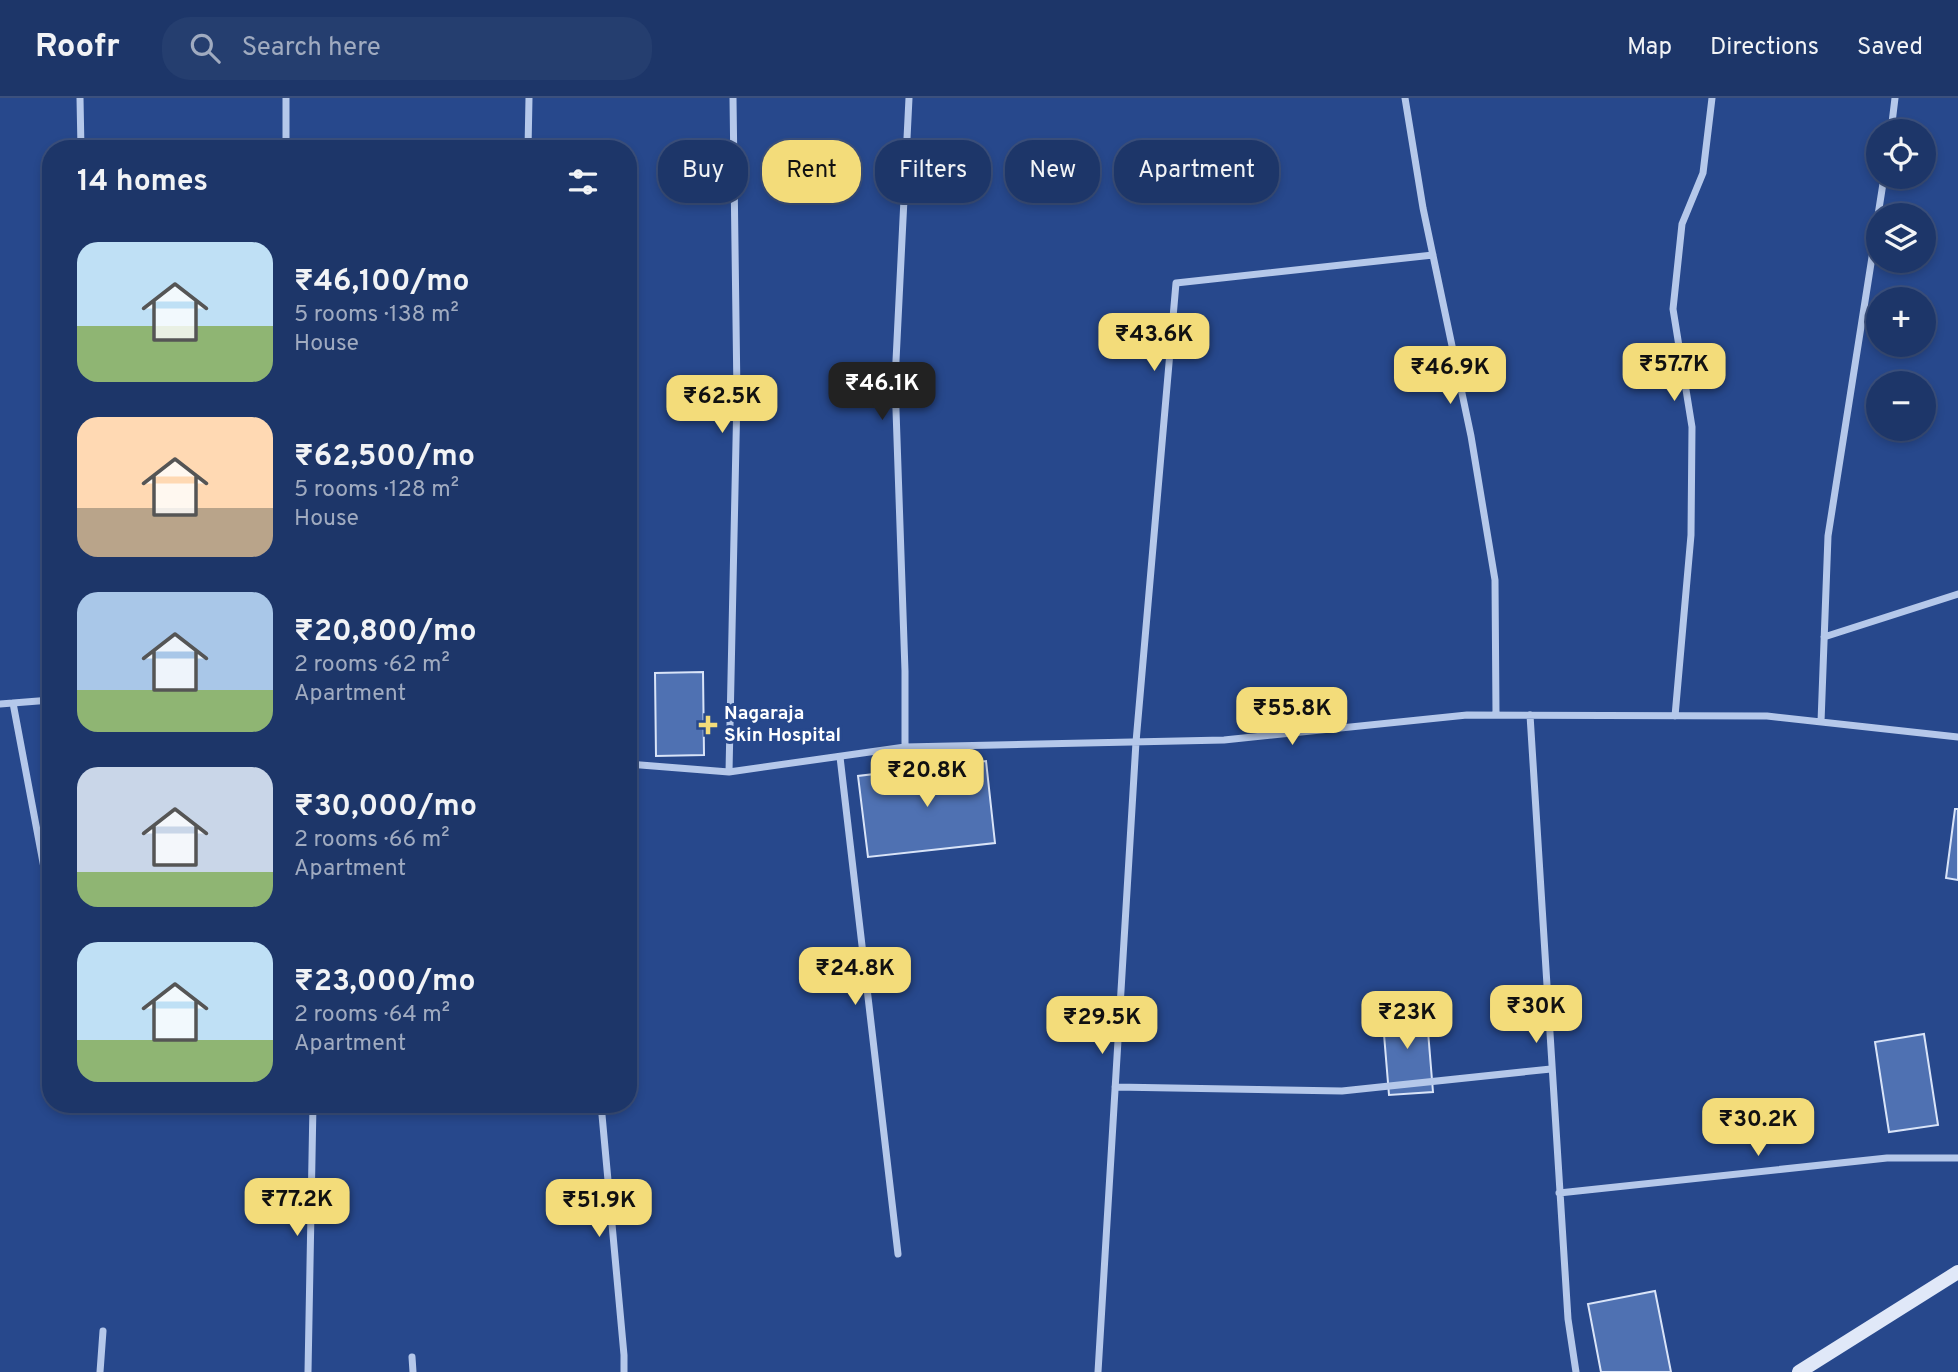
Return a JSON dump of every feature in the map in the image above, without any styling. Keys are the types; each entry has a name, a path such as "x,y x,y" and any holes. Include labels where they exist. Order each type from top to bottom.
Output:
{"main road":[{"path":"1799,1372 1958,1272"}],"street":[{"path":"80,98 81,140"},
{"path":"286,98 286,140"},
{"path":"528,140 529,98"},
{"path":"729,772 737,395 733,98"},
{"path":"905,747 895,381 909,98"},
{"path":"1405,98 1423,208 1471,436 1495,580 1496,715"},
{"path":"1675,716 1691,535 1692,427 1673,309 1682,224 1703,173 1712,98"},
{"path":"1892,119 1895,98"},
{"path":"1098,1372 1136,742 1176,284 1433,255"},
{"path":"1821,722 1828,536 1869,273"},
{"path":"1824,637 1958,594"},
{"path":"0,704 42,701"},
{"path":"13,703 42,857"},
{"path":"637,765 729,772 905,747 1224,740 1467,715 1767,716 1958,737"},
{"path":"1530,715 1559,1193 1568,1319 1576,1372"},
{"path":"840,757 898,1254"},
{"path":"1115,1087 1342,1091 1551,1069"},
{"path":"308,1372 313,1113"},
{"path":"602,1113 624,1372"},
{"path":"1559,1193 1887,1158 1958,1158"},
{"path":"100,1372 103,1331"},
{"path":"412,1357 413,1372"}],"building":[{"path":"703,672 704,755 656,756 655,673"},
{"path":"986,761 995,843 868,857 858,776"},
{"path":"1955,809 1958,809 1958,880 1946,878"},
{"path":"1426,1007 1433,1092 1389,1095 1382,1010"},
{"path":"1924,1034 1938,1125 1889,1132 1875,1042"},
{"path":"1655,1291 1671,1372 1601,1372 1588,1304"}],"place":[{"name":"Nagaraja Skin Hospital","path":"708,725"}]}
